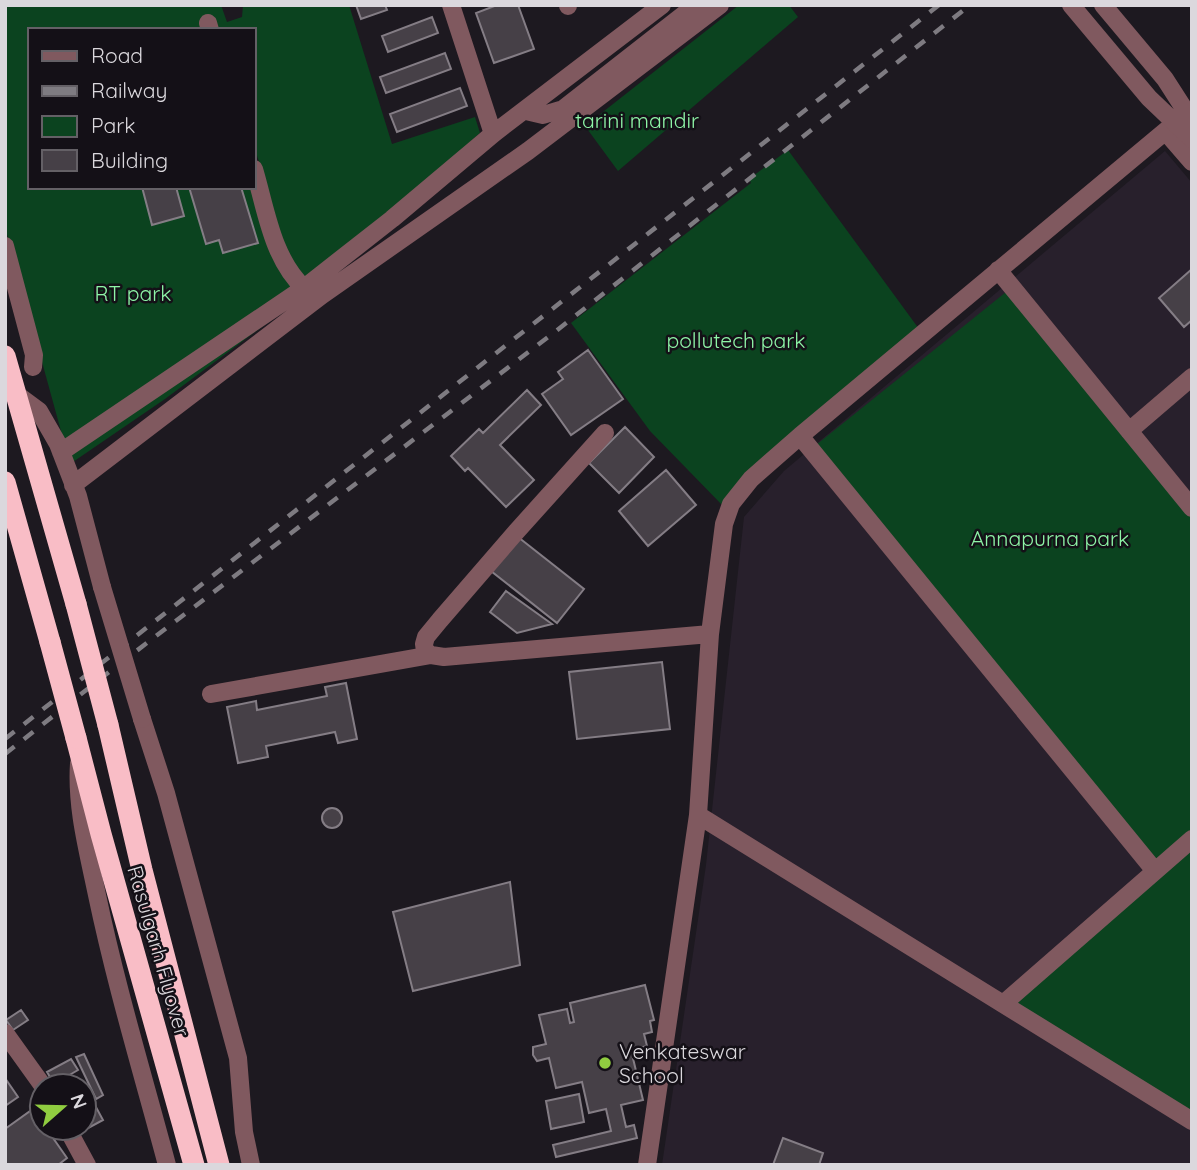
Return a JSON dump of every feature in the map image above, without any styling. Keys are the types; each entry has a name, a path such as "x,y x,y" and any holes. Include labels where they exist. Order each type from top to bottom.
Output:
{"highway":[{"name":"Rasulgarh Flyover","path":"5,356 76,604 219,1165"},
{"name":"Rasulgarh Flyover","path":"5,482 194,1165"}],"street":[{"path":"451,5 493,134"},
{"path":"61,452 304,288 493,134 662,5"},
{"path":"545,138 563,109 696,5"},
{"path":"74,485 322,295 545,138 720,5"},
{"path":"1072,5 1149,98 1192,139"},
{"path":"1103,5 1165,79 1192,121"},
{"path":"526,111 543,115 563,109"},
{"path":"647,1165 698,815 710,634 724,524 731,504 751,479 800,436 1192,110"},
{"path":"1166,132 1192,162"},
{"path":"256,176 275,244 290,275 304,288"},
{"path":"5,246 34,355 33,367"},
{"path":"998,270 1192,508"},
{"path":"1129,431 1192,377"},
{"path":"16,394 39,411 61,452 74,485 102,587 166,793 238,1058 244,1132 251,1165"},
{"path":"432,655 425,651 426,637 516,531 605,433"},
{"path":"800,436 1155,871"},
{"path":"211,694 432,655 710,634"},
{"path":"78,744 78,788 83,832 108,947 167,1165"},
{"path":"698,815 1192,1121"},
{"path":"1003,1004 1192,839"},
{"path":"5,1033 33,1072"},
{"path":"75,1142 87,1165"}],"shaded area":[{"path":"1165,151 1192,183 1192,1165 662,1165 706,865 744,517 784,471"}],"green space":[{"name":"RT park","path":"5,5 221,5 227,22 242,17 243,5 349,5 392,144 475,117 480,133 302,297 165,399 70,464 5,227"},
{"name":"tarini mandir","path":"739,5 789,5 798,17 618,171 585,126"},
{"name":"pollutech park","path":"788,150 922,333 725,508 650,431 571,323 751,183 749,179"},
{"name":"Annapurna park","path":"1011,288 1192,508 1192,1121 1003,1004 1155,870 811,449"}],"building":[{"path":"356,5 385,5 387,10 361,19"},
{"path":"497,5 518,5 534,49 494,63 476,13"},
{"path":"432,17 438,33 388,52 382,36"},
{"path":"445,53 451,69 386,93 380,77"},
{"path":"460,88 467,106 397,132 390,114"},
{"path":"143,189 177,189 184,216 152,225"},
{"path":"190,189 242,189 258,243 223,253 219,240 206,244"},
{"path":"1192,269 1192,320 1184,327 1159,298"},
{"path":"588,350 623,399 571,435 542,394 563,379 558,372"},
{"path":"527,390 541,405 500,445 534,480 506,507 468,468 465,471 451,456 479,429 483,433"},
{"path":"625,427 654,457 619,493 589,463"},
{"path":"666,470 696,505 648,546 619,511"},
{"path":"518,537 584,589 557,623 491,571"},
{"path":"506,591 552,624 517,633 490,612"},
{"path":"662,662 670,729 577,739 569,672"},
{"path":"346,683 357,739 338,743 335,732 266,746 268,757 238,763 227,707 256,701 257,710 327,696 325,687"},
{"path":"332,808 339,811 342,818 339,825 332,828 325,825 322,818 325,811"},
{"path":"510,882 520,965 413,991 393,912"},
{"path":"645,985 654,1020 650,1021 652,1032 644,1034 647,1046 631,1050 643,1100 621,1105 626,1127 634,1125 637,1138 556,1157 553,1145 611,1131 606,1109 589,1113 582,1082 556,1088 549,1058 537,1061 533,1055 533,1047 546,1044 539,1015 567,1009 570,1023 574,1022 570,1003"},
{"path":"21,1010 28,1020 13,1030 6,1020"},
{"path":"84,1054 92,1072 83,1072 76,1057"},
{"path":"71,1059 78,1070 75,1072 47,1072"},
{"path":"5,1078 18,1097 5,1106"},
{"path":"98,1084 103,1095 98,1098"},
{"path":"579,1094 584,1122 551,1129 546,1101"},
{"path":"28,1113 28,1142 56,1142 67,1158 58,1165 5,1165 5,1129"},
{"path":"783,1138 823,1153 819,1165 773,1165"}],"railway":[{"path":"5,739 939,5"},
{"path":"5,754 556,331 970,5"}],"place":[{"name":"Venkateswar School","path":"605,1063"}]}
